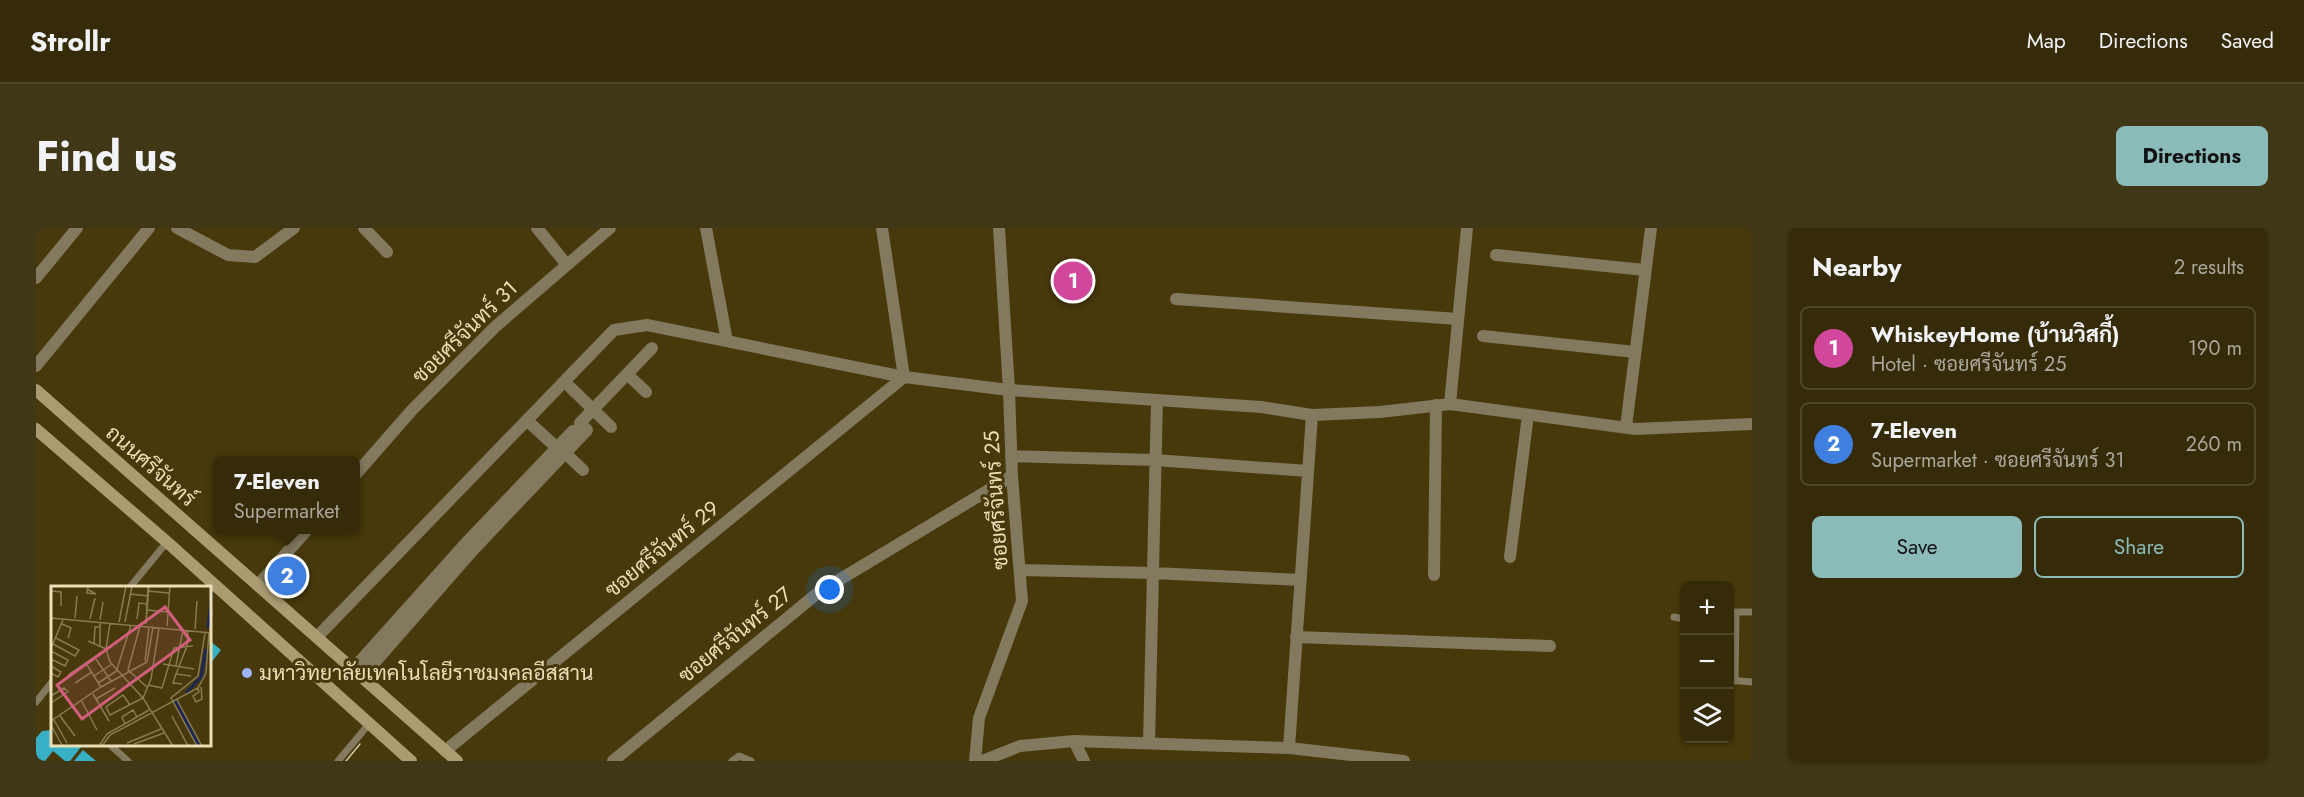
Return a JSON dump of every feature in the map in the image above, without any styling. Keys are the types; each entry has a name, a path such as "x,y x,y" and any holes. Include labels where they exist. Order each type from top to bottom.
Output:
{"main road":[{"name":"ถนนศรีจันทร์","path":"36,390 457,761"},
{"path":"36,429 167,542 411,761"}],"street":[{"path":"36,278 77,228"},
{"path":"36,366 149,228"},
{"path":"177,228 228,255 255,257 294,228"},
{"path":"364,228 387,252"},
{"path":"537,228 567,265"},
{"name":"ซอยศรีจันทร์ 31","path":"360,469 412,410 488,335 610,228"},
{"path":"706,228 727,341"},
{"path":"882,228 904,377"},
{"name":"ซอยศรีจันทร์ 25","path":"975,761 979,718 1022,601 1012,476 999,228"},
{"path":"1450,404 1467,228"},
{"path":"1626,427 1651,228"},
{"path":"1496,255 1645,270"},
{"path":"1176,299 1458,320"},
{"path":"317,637 614,330 647,325 904,377 1009,390 1261,407 1312,415 1380,412 1450,404 1635,429 1752,424"},
{"path":"1483,336 1635,352"},
{"path":"358,673 466,543 561,450 587,430 580,423 652,348"},
{"path":"627,374 646,392"},
{"name":"ซอยศรีจันทร์ 29","path":"445,751 904,377"},
{"path":"570,387 611,428"},
{"path":"1149,743 1157,400"},
{"path":"1434,575 1436,405"},
{"path":"1288,748 1312,415"},
{"path":"1510,557 1528,415"},
{"path":"532,425 583,470"},
{"path":"561,450 573,431"},
{"path":"1011,456 1155,460 1308,471"},
{"name":"ซอยศรีจันทร์ 27","path":"613,761 819,592 1012,476"},
{"path":"258,585 303,534"},
{"path":"1020,570 1300,580"},
{"path":"1296,637 1550,646"},
{"path":"1074,741 1084,761"},
{"path":"982,761 1020,746 1074,741 1288,748 1404,761"}],"lane":[{"path":"131,586 167,542"},
{"path":"1734,612 1752,612"},
{"path":"1674,617 1680,618"},
{"path":"1734,681 1752,682"},
{"path":"36,702 51,683"},
{"path":"46,690 51,695"},
{"path":"338,761 369,724"},
{"path":"111,746 128,761"},
{"path":"732,761 739,756 751,761"}],"building":[{"path":"212,643 221,650 212,661"},
{"path":"51,730 51,746 81,747 70,761 65,761 53,751 45,761 36,761 36,738 42,731"},
{"path":"83,750 96,761 74,761"}],"tram line":[{"path":"346,761 360,744"}],"place":[{"name":"WhiskeyHome (บ้านวิสกี้)","path":"1073,281"},
{"name":"7-Eleven","path":"287,576"},
{"name":"มหาวิทยาลัยเทคโนโลยีราชมงคลอีสสาน","path":"247,673"}]}
